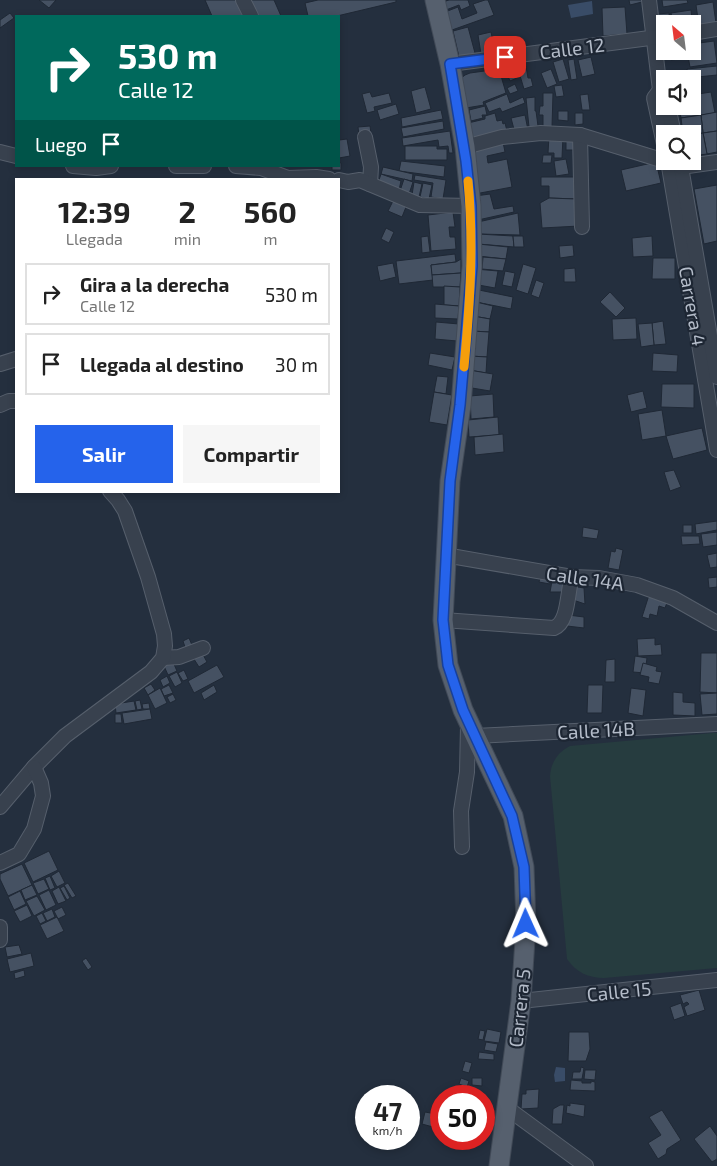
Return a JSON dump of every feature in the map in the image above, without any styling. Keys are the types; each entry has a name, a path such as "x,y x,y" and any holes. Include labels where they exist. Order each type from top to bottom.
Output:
{"main road":[{"name":"Carrera 5","path":"435,0 450,64 465,148 471,206 472,266 468,333 450,481 443,620 448,665 471,728 512,816 524,867 526,924 521,1001 499,1166"}],"street":[{"path":"243,0 250,15"},
{"name":"Carrera 4","path":"649,0 656,26"},
{"path":"701,32 717,30"},
{"name":"Calle 12","path":"450,64 656,37"},
{"path":"465,148 512,136 541,133 580,135 656,156"},
{"path":"580,135 582,227"},
{"path":"365,137 371,167 370,184"},
{"path":"0,152 15,156"},
{"path":"701,161 717,162"},
{"path":"84,167 104,167"},
{"path":"261,167 288,178 322,178"},
{"name":"Carrera 4","path":"674,170 717,377"},
{"name":"Carrera 4","path":"674,170 717,450"},
{"path":"342,183 360,180 420,205 471,206"},
{"path":"0,364 15,358"},
{"path":"0,404 15,401"},
{"path":"0,807 34,767 65,736 151,672 163,658 164,634 148,577 125,512 112,493"},
{"name":"Calle 14A","path":"445,555 572,577 599,578 637,585 673,598 717,623"},
{"path":"443,620 554,628 560,626 564,618 572,577"},
{"path":"163,658 179,657 203,648"},
{"name":"Calle 14B","path":"471,728 717,724"},
{"path":"462,847 461,811 471,728"},
{"path":"0,863 19,854 34,830 43,796 41,783 34,767"},
{"path":"0,927 0,940"},
{"name":"Calle 15","path":"521,1001 717,980"},
{"path":"507,1108 586,1166"}],"green space":[{"path":"717,733 717,968 604,978 593,977 583,973 567,959 550,776 554,762 562,751 570,746"}],"water":[{"path":"592,1 593,14 571,18 568,5"},
{"path":"556,1067 565,1068 565,1081 555,1082"}],"building":[{"path":"39,0 56,0 49,8"},
{"path":"205,0 236,0 243,15 212,15"},
{"path":"248,0 274,0 281,15 255,15"},
{"path":"318,0 396,0 396,2 340,15 308,15 305,3"},
{"path":"449,0 468,0 470,6 461,10 459,5 446,10 443,2"},
{"path":"488,0 494,15 452,30 445,12 458,7 462,19 477,13 473,4"},
{"path":"629,0 642,0 642,2 630,5"},
{"path":"662,0 687,0 688,3 663,7"},
{"path":"713,2 716,23 701,26 701,15 697,15 696,5"},
{"path":"625,7 627,34 603,36 602,8"},
{"path":"691,10 692,15 671,15 671,13"},
{"path":"10,13 14,18 0,28 0,20"},
{"path":"669,13 669,15 658,15"},
{"path":"468,27 475,53 459,57 453,31"},
{"path":"491,32 495,52 481,54 478,35"},
{"path":"714,41 717,63 690,67 689,60 701,60 701,43"},
{"path":"591,57 595,74 582,77 578,60"},
{"path":"563,59 569,79 559,82 553,62"},
{"path":"574,59 577,79 571,80 568,60"},
{"path":"512,66 517,78 510,81 505,69"},
{"path":"526,66 528,78 531,78 533,86 524,89 518,69"},
{"path":"717,66 717,75 701,77 701,70 687,69"},
{"path":"499,69 506,93 483,102 484,105 466,108 460,79 470,73"},
{"path":"551,69 557,84 547,88 541,73"},
{"path":"515,84 518,91 510,94 507,88"},
{"path":"562,85 564,96 556,97 554,86"},
{"path":"425,87 431,109 416,113 411,91"},
{"path":"370,92 372,97 389,93 392,103 374,107 375,111 367,113 362,94"},
{"path":"711,92 715,113 681,118 680,115 701,115 701,94"},
{"path":"543,93 553,93 552,127 543,127 543,115 539,115 540,106 543,106"},
{"path":"507,94 510,103 523,97 525,103 502,112 500,108 489,112 485,103"},
{"path":"588,94 590,110 582,110 580,95"},
{"path":"535,97 538,126 529,127 526,98"},
{"path":"396,104 399,114 380,120 377,110"},
{"path":"485,106 487,115 482,115 483,118 471,121 469,110"},
{"path":"441,110 443,119 402,127 401,118"},
{"path":"558,111 568,111 568,121 558,120"},
{"path":"717,112 717,131 703,133 701,115"},
{"path":"495,113 497,121 502,120 503,124 505,123 508,135 472,143 468,123 485,119 485,116"},
{"path":"575,113 583,113 583,124 575,125"},
{"path":"525,115 528,130 515,133 511,118"},
{"path":"701,115 703,133 701,133 701,125 682,125 681,118"},
{"path":"443,121 444,129 403,137 401,128"},
{"path":"370,126 371,133 359,135 358,127"},
{"path":"450,131 453,153 449,153 448,146 439,147 438,140 403,146 402,138"},
{"path":"717,131 717,152 707,154 703,133"},
{"path":"701,133 703,133 707,154 701,155"},
{"path":"566,135 576,135 576,150 566,150"},
{"path":"549,136 563,136 562,158 554,158 554,153 548,153"},
{"path":"347,139 350,156 340,158 340,140"},
{"path":"503,142 505,152 487,156 488,163 507,159 512,187 475,194 467,149"},
{"path":"405,146 437,146 437,149 447,149 447,160 405,160"},
{"path":"543,155 552,155 551,163 542,163"},
{"path":"566,159 569,174 556,176 554,161"},
{"path":"401,161 445,166 444,177 399,171"},
{"path":"656,162 656,170 658,170 661,183 626,191 621,170"},
{"path":"341,163 341,170 332,170 332,167 340,167"},
{"path":"383,167 413,174 412,181 381,174"},
{"path":"381,174 401,181 399,190 378,183"},
{"path":"415,175 446,180 443,199 431,197 433,183 414,180"},
{"path":"541,177 576,177 576,199 549,198 549,186 541,186"},
{"path":"404,179 413,182 409,194 400,191"},
{"path":"414,182 422,184 419,197 412,195"},
{"path":"423,183 432,185 429,199 420,197"},
{"path":"717,185 717,241 704,244 694,189"},
{"path":"490,194 494,209 513,206 514,212 478,220 475,196"},
{"path":"549,198 576,199 579,226 542,228 540,203"},
{"path":"393,201 406,207 402,217 388,211"},
{"path":"453,212 455,227 449,227 450,237 455,237 456,249 431,251 428,215"},
{"path":"518,213 520,235 478,234 478,222"},
{"path":"386,228 394,232 389,243 381,239"},
{"path":"478,234 513,236 514,247 478,244"},
{"path":"428,236 430,252 422,253 421,237"},
{"path":"513,236 523,236 524,247 514,247"},
{"path":"652,236 653,256 633,257 632,238"},
{"path":"478,244 508,247 506,259 477,256"},
{"path":"573,245 574,256 560,258 559,246"},
{"path":"455,254 456,262 431,265 433,280 399,284 396,261"},
{"path":"483,257 506,259 503,271 482,269"},
{"path":"653,258 675,258 675,279 652,279"},
{"path":"461,259 461,273 432,275 431,265 456,262"},
{"path":"393,263 396,277 380,281 377,266"},
{"path":"523,264 536,268 528,294 516,290"},
{"path":"575,268 576,282 564,282 564,269"},
{"path":"475,269 498,271 495,288 473,284"},
{"path":"505,271 515,273 512,287 502,285"},
{"path":"461,273 460,287 433,287 432,275"},
{"path":"536,280 544,283 539,298 531,295"},
{"path":"444,286 460,287 459,306 444,305"},
{"path":"479,290 513,297 511,309 476,302"},
{"path":"610,292 625,308 616,317 600,302"},
{"path":"476,302 493,306 490,319 473,316"},
{"path":"435,304 459,306 458,319 435,318"},
{"path":"473,316 490,319 489,332 472,331"},
{"path":"636,318 637,339 613,340 612,319"},
{"path":"663,321 666,344 654,345 652,323"},
{"path":"436,322 459,324 457,341 435,339"},
{"path":"652,323 654,345 641,347 638,324"},
{"path":"472,331 489,332 487,357 470,356"},
{"path":"430,353 455,357 452,370 428,365"},
{"path":"653,353 678,355 677,372 652,371"},
{"path":"470,356 487,357 486,373 469,370"},
{"path":"469,370 493,374 490,391 466,387"},
{"path":"437,376 448,377 446,394 434,392"},
{"path":"662,384 694,384 694,408 661,407"},
{"path":"643,391 647,408 631,412 627,395"},
{"path":"434,392 452,395 447,425 429,422"},
{"path":"493,394 494,417 471,419 470,396"},
{"path":"662,410 666,436 642,440 638,414"},
{"path":"498,417 499,435 469,437 468,420"},
{"path":"702,428 707,450 673,459 666,436"},
{"path":"503,434 504,452 475,455 474,437"},
{"path":"674,470 681,487 670,491 664,472"},
{"path":"717,521 717,530 696,534 695,524"},
{"path":"683,525 692,525 692,533 683,533"},
{"path":"583,527 599,530 597,539 582,537"},
{"path":"717,532 717,545 703,547 701,534"},
{"path":"681,536 699,536 700,544 682,545"},
{"path":"616,548 623,550 619,570 608,568 611,551 615,552"},
{"path":"717,553 717,567 710,568 707,555"},
{"path":"541,573 551,575 550,584 539,582"},
{"path":"717,577 717,587 709,588 708,578"},
{"path":"552,581 564,583 562,592 550,592"},
{"path":"571,586 584,588 585,604 570,599"},
{"path":"649,595 668,600 665,608 659,606 657,616 650,614 649,619 642,617"},
{"path":"568,615 584,617 584,628 567,626"},
{"path":"189,638 192,645 185,647 183,641"},
{"path":"655,638 655,645 661,644 662,655 638,656 637,639"},
{"path":"201,651 207,662 199,667 192,656"},
{"path":"701,653 717,653 717,693 700,692"},
{"path":"635,656 647,658 645,673 633,672"},
{"path":"615,659 615,682 605,682 606,660"},
{"path":"173,662 177,671 168,675 164,666"},
{"path":"643,663 657,667 656,671 662,672 659,684 648,682 649,677 640,675"},
{"path":"217,665 224,677 194,693 188,681"},
{"path":"184,670 188,679 183,681 178,673"},
{"path":"177,672 182,683 175,687 169,676"},
{"path":"167,676 170,683 163,687 160,680"},
{"path":"151,684 155,690 148,695 144,688"},
{"path":"169,685 173,693 164,696 161,689"},
{"path":"214,685 217,692 204,700 201,693"},
{"path":"588,685 603,685 602,713 587,713"},
{"path":"160,688 167,703 155,709 148,695"},
{"path":"631,688 646,690 643,716 628,713"},
{"path":"673,692 683,693 683,702 695,703 695,716 673,715"},
{"path":"717,693 717,714 702,715 700,694"},
{"path":"173,694 176,700 170,703 167,697"},
{"path":"140,700 142,709 137,710 135,701"},
{"path":"134,701 136,710 116,713 115,704"},
{"path":"149,703 150,709 143,709 142,704"},
{"path":"150,709 152,719 124,724 122,713"},
{"path":"115,714 121,714 122,723 115,723"},
{"path":"49,851 58,870 33,882 24,863"},
{"path":"22,864 32,885 8,896 0,879 0,874"},
{"path":"59,871 65,883 57,887 51,876"},
{"path":"50,876 55,888 50,890 45,878"},
{"path":"44,879 49,889 38,894 33,883"},
{"path":"68,883 76,896 72,898 64,885"},
{"path":"32,885 37,895 25,900 21,890"},
{"path":"64,886 70,898 67,900 60,888"},
{"path":"59,887 66,901 58,904 52,891"},
{"path":"49,890 56,905 46,910 39,895"},
{"path":"20,891 26,904 14,910 8,897"},
{"path":"37,896 45,910 34,916 26,901"},
{"path":"27,905 32,916 20,922 14,911"},
{"path":"62,907 66,915 58,919 54,911"},
{"path":"52,909 55,917 47,921 43,913"},
{"path":"42,913 46,921 40,924 36,916"},
{"path":"57,917 64,931 47,939 40,925"},
{"path":"19,945 22,954 7,957 5,947"},
{"path":"31,953 34,966 10,972 7,959"},
{"path":"86,958 92,967 88,970 82,961"},
{"path":"24,970 25,976 15,979 14,973"},
{"path":"699,990 705,1010 687,1016 684,1007 689,1004 687,1002 683,1004 680,995"},
{"path":"681,1003 685,1016 674,1020 670,1007"},
{"path":"487,1029 501,1032 499,1043 484,1041"},
{"path":"480,1030 485,1031 483,1040 478,1039"},
{"path":"569,1032 589,1032 590,1049 586,1061 568,1061"},
{"path":"486,1042 498,1044 496,1052 484,1050"},
{"path":"479,1052 494,1054 494,1060 478,1059"},
{"path":"465,1061 472,1063 469,1073 462,1071"},
{"path":"581,1067 584,1068 582,1079 572,1079 573,1072 580,1072"},
{"path":"585,1070 596,1070 595,1080 584,1079"},
{"path":"461,1078 469,1081 468,1085 459,1084"},
{"path":"472,1078 482,1078 482,1085 472,1085"},
{"path":"571,1080 582,1081 582,1083 595,1082 595,1091 570,1090"},
{"path":"539,1089 538,1108 521,1109 522,1094 526,1094 526,1090"},
{"path":"570,1103 585,1105 584,1117 566,1113 567,1105 570,1106"},
{"path":"564,1105 562,1124 552,1124 553,1109"},
{"path":"662,1110 681,1140 667,1149 666,1154 658,1159 648,1143 661,1135 649,1117"},
{"path":"425,1112 430,1113 430,1126 422,1124"},
{"path":"710,1126 717,1136 717,1159 712,1162 694,1139"}],"slow traffic":[{"path":"464,367 472,266 471,206 468,181"}],"route":[{"path":"505,57 450,64 465,148 471,206 472,266 468,333 450,481 443,620 448,665 463,710 512,816 524,867 526,924"}]}
